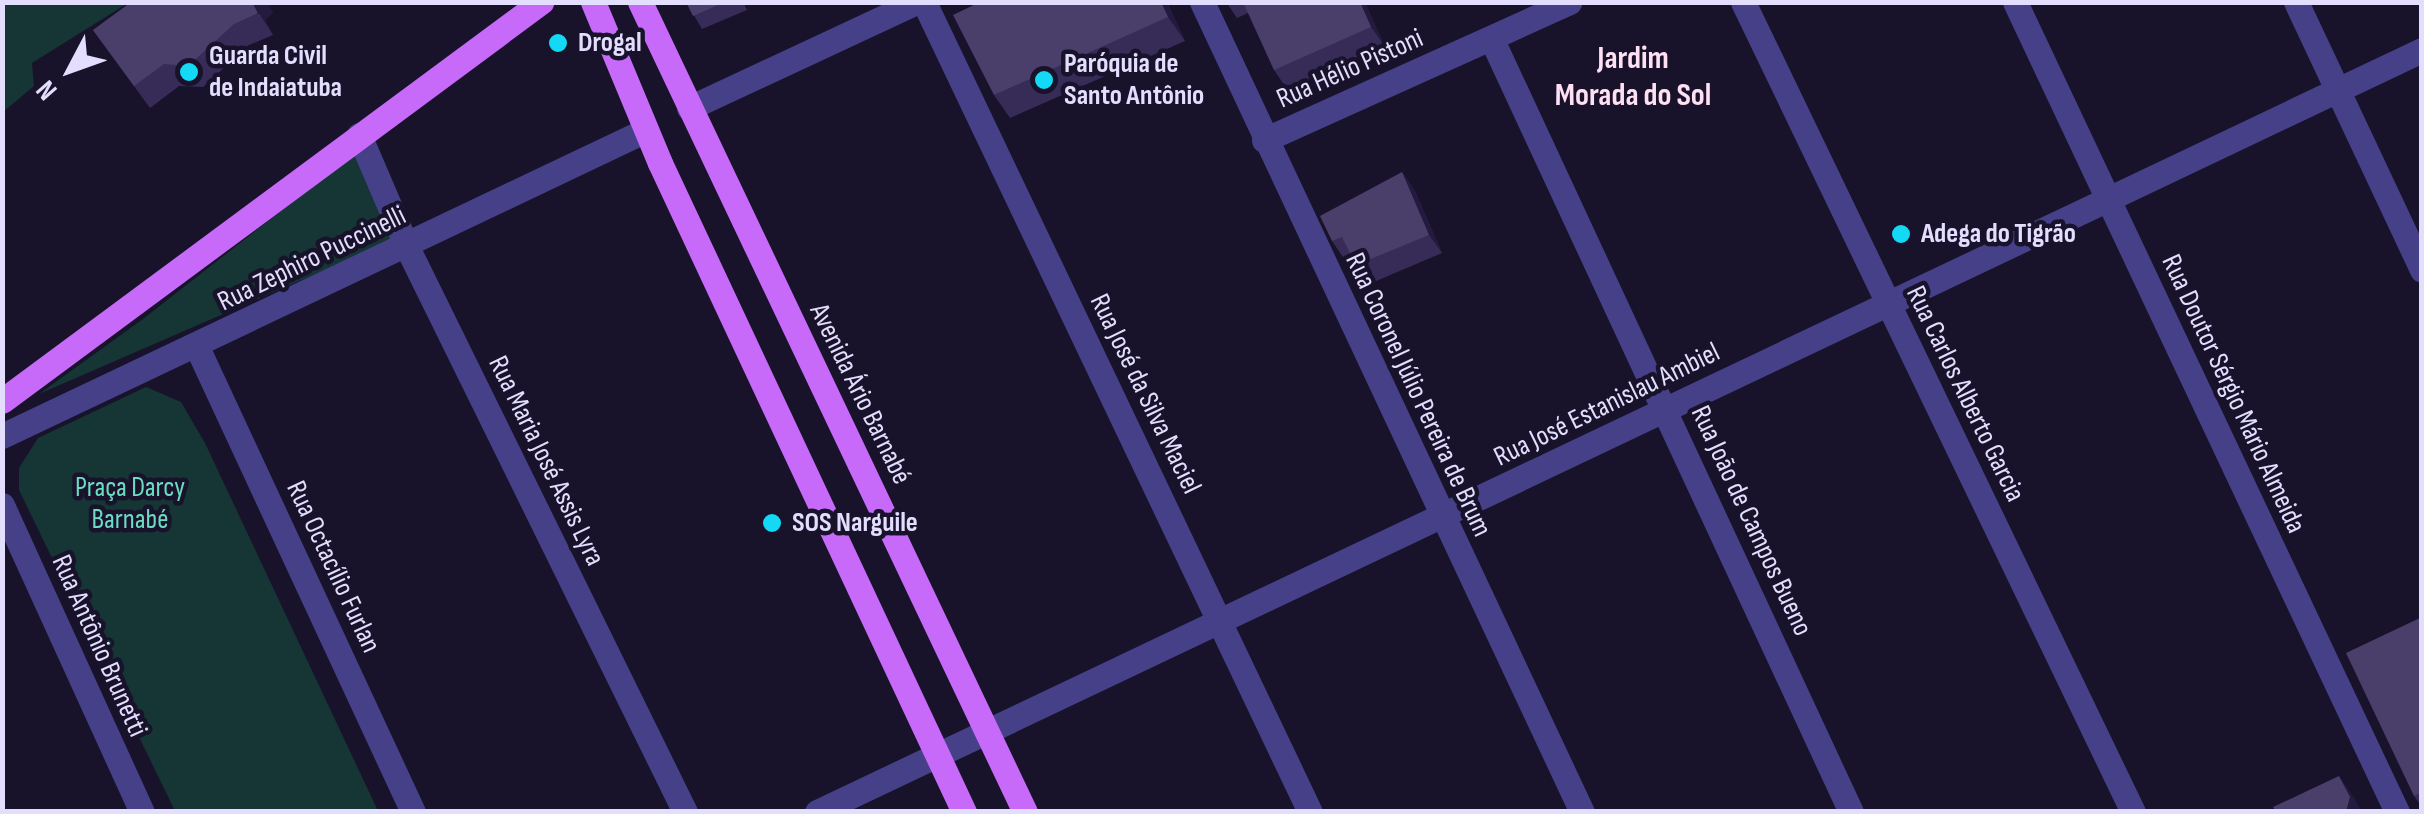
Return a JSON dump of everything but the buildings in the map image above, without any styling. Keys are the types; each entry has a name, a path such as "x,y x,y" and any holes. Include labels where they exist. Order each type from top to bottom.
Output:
{"main road":[{"path":"2,400 541,2"},
{"path":"594,2 646,130 964,812"},
{"name":"Avenida Ário Barnabé","path":"640,2 1025,812"}],"street":[{"path":"689,108 916,2"},
{"name":"Rua José da Silva Maciel","path":"924,2 1310,812"},
{"name":"Rua Coronel Júlio Pereira de Brum","path":"1202,2 1582,812"},
{"name":"Rua Hélio Pistoni","path":"1264,140 1569,2"},
{"name":"Rua Carlos Alberto Garcia","path":"1743,2 2133,812"},
{"name":"Rua Doutor Sérgio Mário Almeida","path":"2015,2 2397,812"},
{"path":"2296,2 2422,270"},
{"name":"Rua João de Campos Bueno","path":"1492,40 1851,812"},
{"name":"Rua José Estanislau Ambiel","path":"817,812 1221,624 2422,50"},
{"name":"Rua Zephiro Puccinelli","path":"2,436 198,347 646,130"},
{"name":"Rua Maria José Assis Lyra","path":"359,135 407,247 685,812"},
{"name":"Rua Octacílio Furlan","path":"198,347 413,812"},
{"name":"Rua Antônio Brunetti","path":"2,505 142,812"}],"green space":[{"path":"2,3 128,3 32,63 34,86 3,112"},
{"path":"355,153 394,240 39,394 143,319"},
{"name":"Praça Darcy Barnabé","path":"146,387 181,402 205,443 378,811 175,811 19,490 19,468 38,438"}],"place":[{"name":"Drogal","path":"558,43"},
{"name":"Guarda Civil de Indaiatuba","path":"189,72"},
{"name":"Paróquia de Santo Antônio","path":"1044,80"},
{"name":"Adega do Tigrão","path":"1901,234"},
{"name":"SOS Narguile","path":"772,523"}],"district":[{"name":"Jardim Morada do Sol","path":"1633,78"}]}
